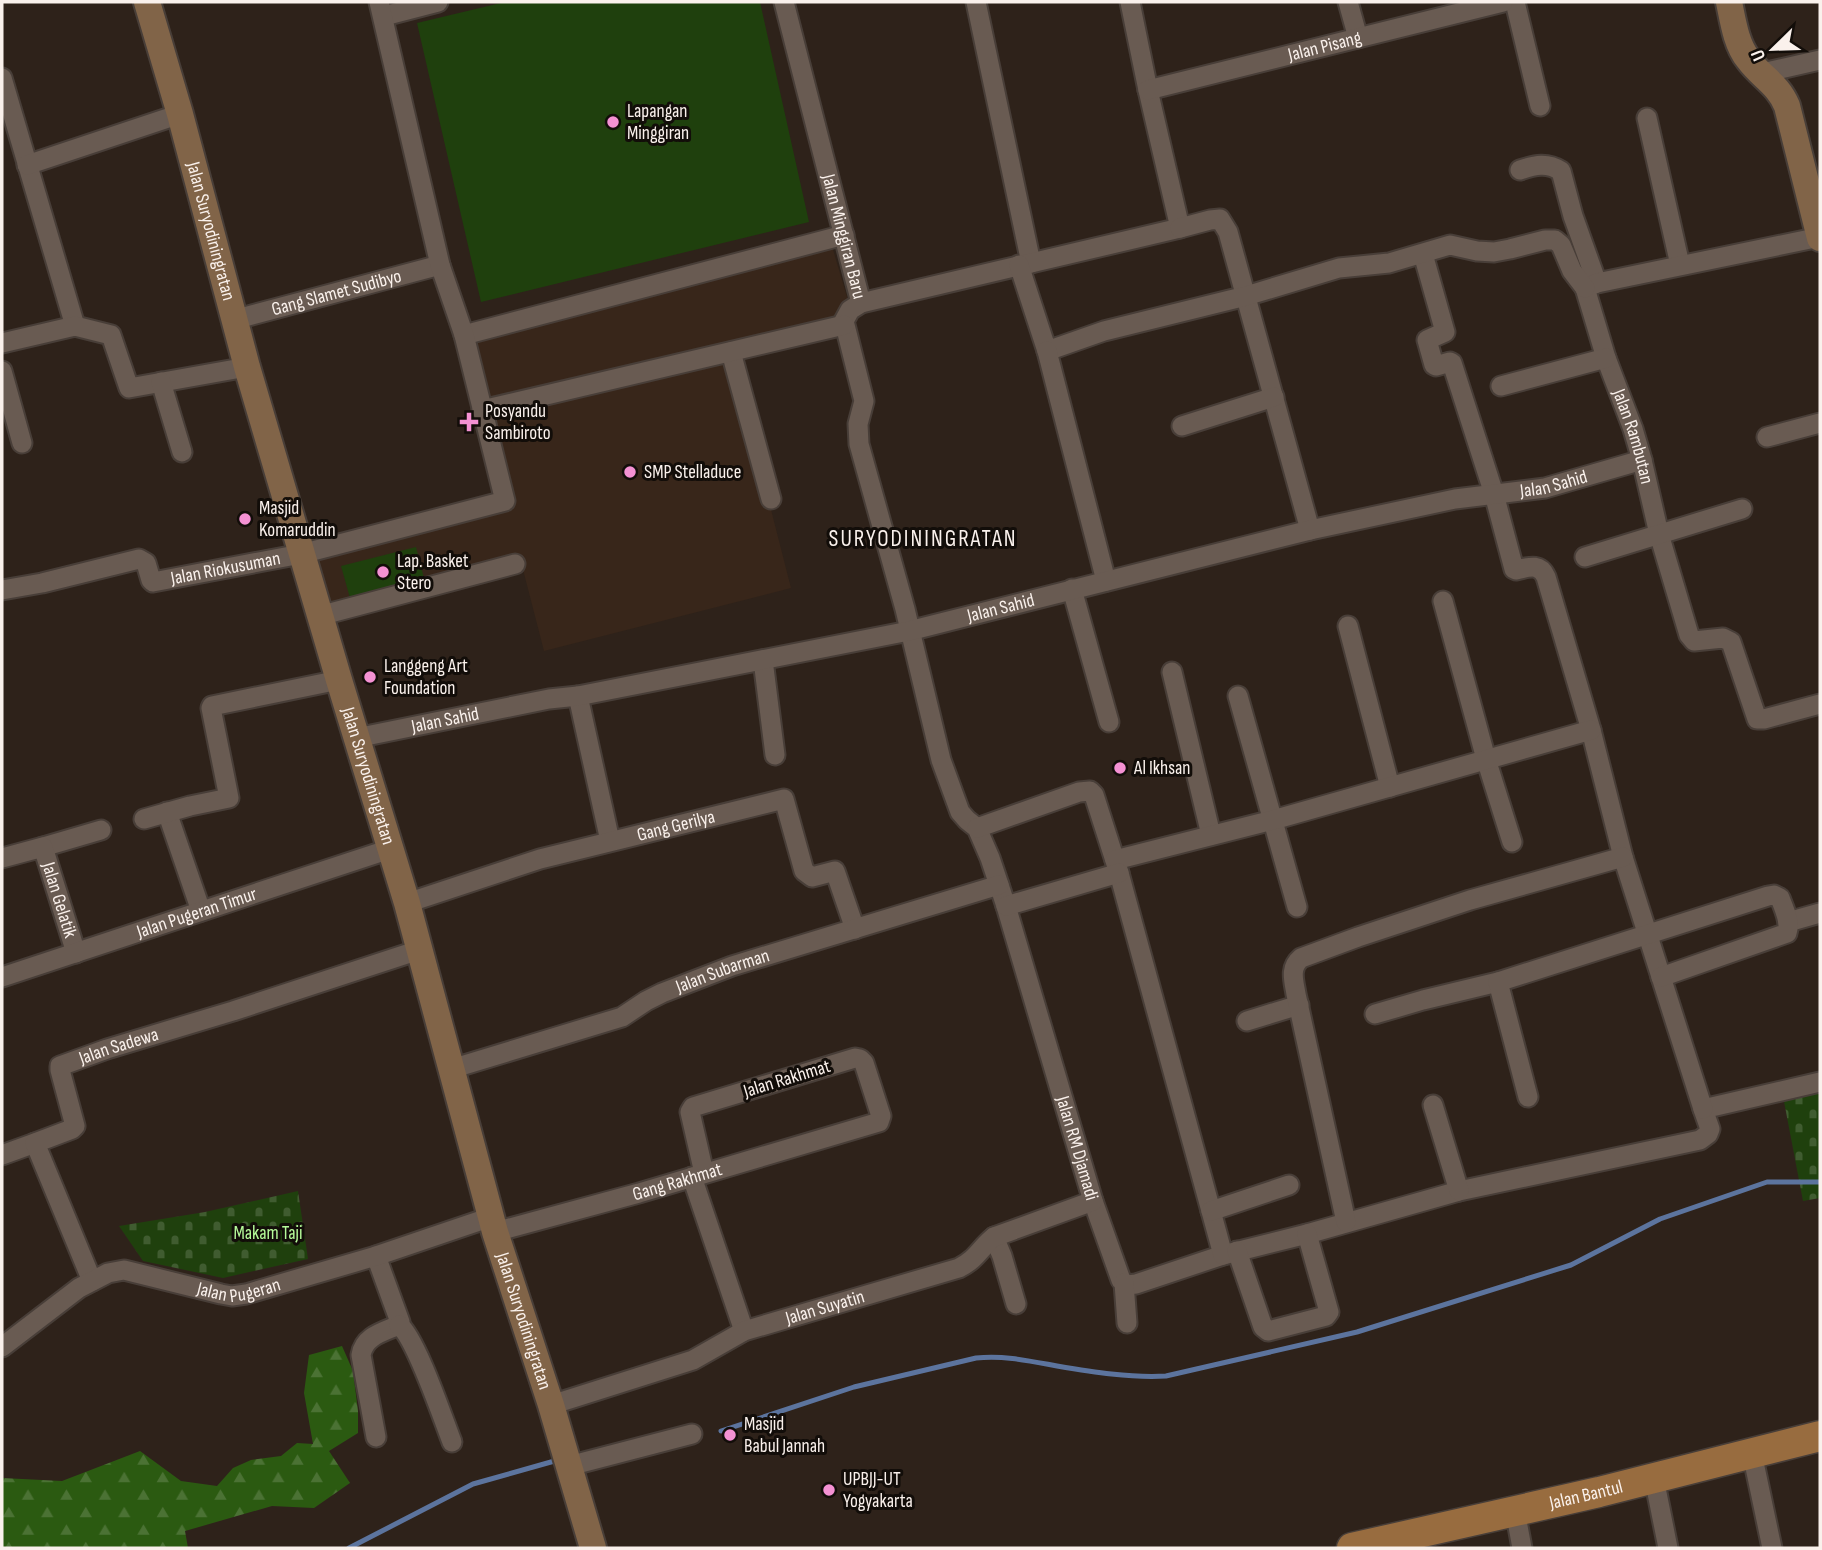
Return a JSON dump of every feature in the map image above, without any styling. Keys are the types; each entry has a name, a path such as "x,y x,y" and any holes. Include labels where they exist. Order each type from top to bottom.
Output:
{"main road":[{"name":"Jalan Bantul","path":"1352,1548 1654,1478 1820,1436"}],"street":[{"name":"Jalan Suryodiningratan","path":"147,2 180,114 233,320 338,680 407,904 493,1224 593,1548"},
{"path":"301,554 505,501 464,335 440,265 382,9 438,2"},
{"name":"Jalan Minggiran Baru","path":"784,2 861,303 1220,219 1228,232 1246,296"},
{"path":"976,2 1025,264 1106,581"},
{"path":"1130,2 1180,228"},
{"path":"1348,2 1358,38"},
{"name":"Jalan Pisang","path":"1148,89 1358,38 1441,9 1503,2"},
{"path":"1515,2 1541,106"},
{"path":"1591,286 1820,237 1783,95 1748,60 1738,40 1729,2"},
{"path":"1762,73 1820,60"},
{"path":"2,78 75,326"},
{"path":"27,165 180,114"},
{"path":"1647,118 1680,265"},
{"path":"1520,170 1535,165 1552,165 1561,171 1591,286"},
{"path":"464,335 844,235"},
{"path":"1047,351 1104,331 1246,296 1339,268 1389,263 1450,245 1477,251 1494,251 1555,240 1561,245 1572,271 1591,286"},
{"path":"1124,1283 1136,1284 1230,1253 1459,1191 1700,1140 1710,1129 1623,858 1591,730 1546,577 1537,567 1514,569 1494,494 1452,363 1434,365 1427,340 1445,332 1423,254"},
{"name":"Gang Slamet Sudibyo","path":"233,320 440,265"},
{"name":"Jalan Rambutan","path":"1591,286 1606,358 1633,429 1659,534 1689,635 1694,640 1723,638 1731,642 1757,719 1820,704"},
{"path":"1246,296 1310,530"},
{"path":"482,410 844,325 850,310 861,303"},
{"name":"Jalan RM Djamadi","path":"844,325 864,401 858,424 859,444 941,760 960,812 977,828 1006,906 1093,1201 1118,1275 1124,1283 1127,1323"},
{"path":"2,344 75,326 111,335 129,388 247,367"},
{"path":"731,352 771,499"},
{"path":"1502,386 1606,358"},
{"path":"2,371 22,443"},
{"path":"160,382 182,452"},
{"path":"1182,426 1274,397"},
{"path":"1766,437 1820,423"},
{"name":"Jalan Sahid","path":"356,738 909,631 1310,530 1455,499 1545,488 1642,460"},
{"path":"1585,556 1742,509"},
{"name":"Jalan Riokusuman","path":"2,590 43,583 139,559 146,563 153,582 301,554"},
{"path":"319,616 515,564"},
{"path":"1072,589 1109,722"},
{"path":"1443,601 1486,759 1512,842"},
{"path":"1348,626 1390,787"},
{"path":"763,660 775,755"},
{"path":"1172,671 1211,835"},
{"path":"144,819 229,798 212,706 338,680"},
{"path":"578,695 610,841"},
{"path":"1238,696 1297,907"},
{"path":"1006,906 1211,835 1591,730"},
{"path":"977,828 1069,795 1090,791 1096,800 1117,866 1211,1211 1264,1330 1326,1316 1329,1312 1307,1234"},
{"name":"Gang Gerilya","path":"407,904 540,859 784,799 804,871 811,877 835,871 855,929"},
{"path":"167,812 201,911"},
{"path":"43,847 101,830"},
{"name":"Jalan Gelatik","path":"2,858 43,847 76,953"},
{"name":"Jalan Pugeran Timur","path":"2,977 390,849"},
{"path":"1346,1222 1299,1005 1293,971 1295,962 1358,937 1469,900 1623,858"},
{"name":"Jalan Subarman","path":"451,1069 622,1017 654,997 732,966 999,885"},
{"path":"1375,1014 1498,982 1774,895 1780,898 1789,930 1784,935 1661,977"},
{"path":"1788,922 1820,914"},
{"name":"Jalan Sadewa","path":"35,1143 75,1126 60,1070 63,1064 419,950"},
{"path":"1498,982 1528,1097"},
{"path":"1247,1021 1299,1005"},
{"name":"Jalan Rakhmat","path":"698,1175 690,1112 693,1107 855,1058 864,1063 881,1116 879,1122 858,1129"},
{"path":"1703,1109 1820,1082"},
{"path":"1433,1105 1459,1191"},
{"name":"Gang Rakhmat","path":"493,1224 698,1175 858,1129"},
{"path":"2,1155 35,1143 92,1281"},
{"path":"698,1175 744,1331"},
{"path":"1211,1211 1289,1185"},
{"name":"Jalan Suyatin","path":"551,1405 693,1360 744,1331 959,1268 975,1258 994,1237 1093,1201"},
{"name":"Jalan Pugeran","path":"2,1347 79,1287 108,1273 124,1270 232,1296 493,1224"},
{"path":"994,1237 1016,1304"},
{"path":"376,1256 399,1316 399,1325 406,1332 427,1377 452,1442"},
{"path":"376,1437 361,1355 362,1346 369,1338 399,1325"},
{"path":"569,1466 692,1434"},
{"path":"1752,1453 1772,1548"},
{"path":"1654,1478 1668,1548"},
{"path":"1515,1510 1522,1548"}],"shaded area":[{"name":"SMP Stelladuce","path":"831,243 850,307 841,318 734,346 754,443 791,588 544,651 520,558 330,606 317,555 505,501 465,336"}],"green space":[{"name":"Lapangan Minggiran","path":"505,2 760,2 809,222 481,302 417,23"},
{"name":"Lap. Basket Stero","path":"416,547 424,578 350,598 341,566"},
{"path":"1820,1082 1820,1198 1803,1201 1782,1091"},
{"name":"Makam Taji","path":"298,1191 308,1259 223,1278 143,1261 119,1226 205,1212"},
{"path":"342,1346 353,1371 358,1433 329,1451 350,1483 314,1508 272,1506 185,1531 188,1548 2,1548 2,1478 62,1481 140,1451 181,1481 217,1486 233,1468 251,1460 281,1456 297,1443 313,1444 304,1393 309,1355"}],"waterway":[{"path":"721,1431 854,1387 976,1358 997,1357 1125,1375 1166,1376 1357,1332 1571,1265 1660,1219 1767,1182 1820,1182"},
{"path":"349,1548 473,1484 558,1460"}],"place":[{"name":"Lapangan Minggiran","path":"613,122"},
{"name":"Posyandu Sambiroto","path":"469,422"},
{"name":"SMP Stelladuce","path":"630,472"},
{"name":"Masjid Komaruddin","path":"245,519"},
{"name":"Lap. Basket Stero","path":"383,572"},
{"name":"Langgeng Art Foundation","path":"370,677"},
{"name":"Al Ikhsan","path":"1120,768"},
{"name":"Masjid Babul Jannah","path":"730,1435"},
{"name":"UPBJJ-UT Yogyakarta","path":"829,1490"}],"district":[{"name":"SURYODININGRATAN","path":"923,539"}]}
